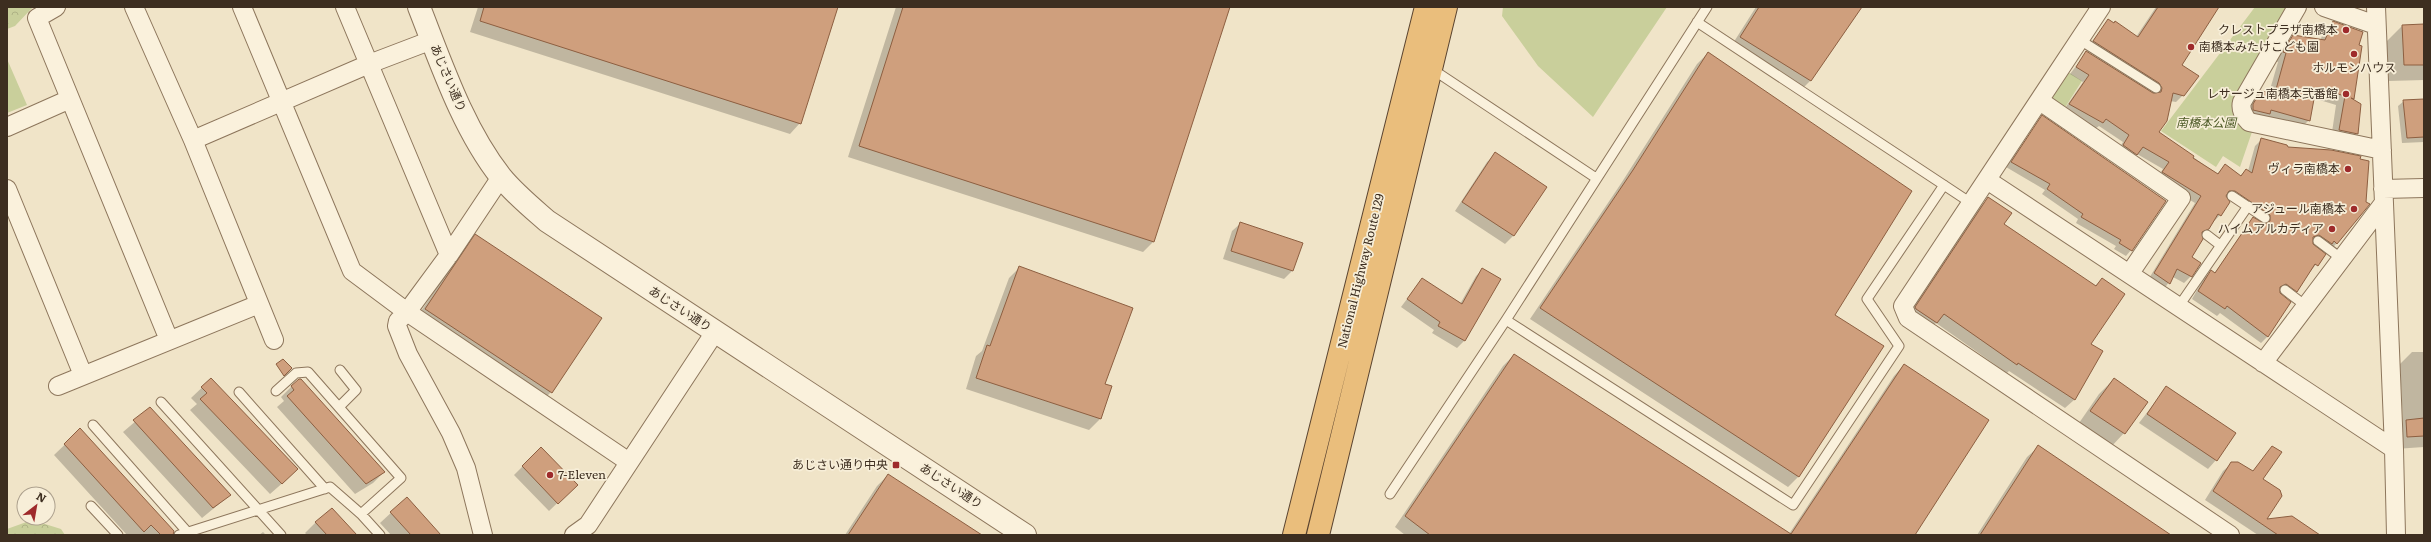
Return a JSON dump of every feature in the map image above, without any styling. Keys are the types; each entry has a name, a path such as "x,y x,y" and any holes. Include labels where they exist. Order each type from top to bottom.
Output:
{"highway":[{"name":"National Highway Route 129","path":"1294,535 1426,7"},
{"name":"National Highway Route 129","path":"1318,535 1446,7"}],"street":[{"path":"56,7 37,18 169,340"},
{"path":"134,7 193,140 258,304 274,340"},
{"path":"242,7 352,270 407,312 630,462"},
{"path":"345,7 448,255"},
{"name":"あじさい通り","path":"418,7 471,130 501,177 547,221 1020,534"},
{"path":"2101,7 1903,306 1908,318 2230,535"},
{"path":"2297,7 2242,102 2241,107 2246,118 2250,122 2382,150"},
{"path":"2324,7 2376,16 2394,449 2396,535"},
{"path":"193,140 369,64 432,40"},
{"path":"7,127 70,99"},
{"path":"2040,101 2181,198 2130,273"},
{"path":"483,535 466,468 399,333 398,321 407,312 448,255 501,177"},
{"path":"1987,180 2130,273 2394,449"},
{"path":"2263,363 2342,258 2383,197 2424,188"},
{"path":"7,189 83,375"},
{"path":"58,386 258,304"},
{"path":"584,532 715,332"}],"lane":[{"path":"1390,494 1506,320 1707,7"},
{"path":"1697,22 1971,203"},
{"path":"2080,40 2156,88"},
{"path":"1430,68 1596,178"},
{"path":"1506,320 1793,505 1899,346 1868,299 1944,185"},
{"path":"2232,196 2265,218"},
{"path":"2179,306 2248,206"},
{"path":"2207,235 2220,245"},
{"path":"2318,241 2342,258"},
{"path":"2285,290 2306,306"},
{"path":"339,407 356,390 340,370"},
{"path":"276,391 296,373 308,372 401,478 361,514"},
{"path":"239,392 325,489"},
{"path":"161,402 281,535"},
{"path":"93,426 186,534 330,487 361,514 380,535"},
{"path":"91,506 118,535"}],"green space":[{"path":"7,7 33,7 15,26 7,29"},
{"path":"1503,7 1667,7 1593,117 1538,66 1502,16"},
{"name":"南橋本公園","path":"2255,7 2291,7 2237,103 2253,129 2240,167 2223,156 2216,167 2161,131"},
{"path":"7,59 27,105 7,113"},
{"path":"2068,72 2082,81 2064,109 2054,103 2052,95"},
{"path":"16,526 51,526 61,529 65,535 7,535 7,529"}],"building":[{"path":"484,7 838,7 801,124 480,21"},
{"path":"903,7 1230,7 1154,242 859,146"},
{"path":"1759,7 1862,7 1811,81 1740,37"},
{"path":"2158,7 2219,7 2182,65 2199,76 2184,96 2173,93 2167,121 2159,132 2194,156 2193,158 2218,174 2225,164 2241,176 2246,169 2252,173 2261,138 2287,145 2288,147 2331,150 2361,156 2360,159 2369,161 2366,202 2370,204 2337,244 2334,241 2332,244 2319,235 2313,237 2313,244 2326,254 2318,266 2315,264 2297,292 2286,284 2280,287 2280,293 2291,302 2268,337 2227,306 2225,309 2198,291 2211,270 2215,273 2253,217 2265,224 2270,221 2270,215 2235,191 2229,191 2226,196 2230,202 2221,216 2218,214 2209,229 2202,232 2203,239 2192,257 2201,263 2192,277 2177,269 2170,284 2154,273 2201,196 2162,172 2169,162 2143,147 2137,155 2123,145 2129,135 2106,119 2103,123 2069,104 2089,75 2076,67 2086,51 2153,93 2161,92 2162,88 2159,83 2093,41 2108,19 2114,23 2115,21 2138,37"},
{"path":"2333,21 2363,32 2359,45 2362,46 2354,99 2351,98 2361,104 2358,134 2339,130 2345,96 2316,88 2310,121 2271,110 2270,114 2253,110 2253,104 2261,91 2275,93 2286,53 2283,52 2293,35 2325,40"},
{"path":"2424,24 2424,65 2404,65 2402,25"},
{"path":"1708,52 1912,191 1835,315 1884,346 1799,477 1540,308 1633,170"},
{"path":"2424,99 2424,137 2407,138 2403,100"},
{"path":"2042,115 2166,201 2132,251 2119,243 2121,240 2081,217 2083,214 2047,189 2050,184 2011,162"},
{"path":"1495,152 1547,187 1514,236 1462,202"},
{"path":"1988,197 2012,213 2004,224 2096,286 2102,278 2125,294 2091,344 2103,351 2075,400 2018,363 2017,365 1944,314 1937,323 1915,307"},
{"path":"1240,222 1303,243 1293,271 1231,251"},
{"path":"475,234 602,318 552,393 425,309"},
{"path":"1019,266 1133,308 1105,384 1112,386 1101,419 976,378 987,345 990,346"},
{"path":"1482,268 1501,279 1465,341 1438,326 1440,322 1407,299 1422,278 1462,304"},
{"path":"1514,354 1791,534 1904,364 1989,420 1915,535 1430,535 1405,516"},
{"path":"283,359 292,368 284,376 276,364"},
{"path":"211,378 298,469 282,484 200,399 207,393 201,387"},
{"path":"2114,378 2148,402 2125,434 2090,411"},
{"path":"301,379 385,472 366,484 287,396 294,390 291,386"},
{"path":"2166,386 2236,433 2217,461 2147,414"},
{"path":"150,407 231,495 213,508 133,420"},
{"path":"2424,418 2424,436 2407,437 2406,420"},
{"path":"80,428 174,531 173,535 161,535 151,525 144,532 64,444"},
{"path":"2038,445 2171,535 1980,535"},
{"path":"2272,446 2282,452 2263,479 2280,490 2282,496 2267,519 2292,516 2320,535 2278,535 2213,491 2231,462 2238,462 2253,471"},
{"name":"7-Eleven","path":"541,447 578,485 558,504 522,466"},
{"path":"888,474 982,535 848,535"},
{"path":"407,497 441,535 411,535 390,512"},
{"path":"332,508 357,535 327,535 315,522"}],"place":[{"name":"クレストプラザ南橋本","path":"2346,30"},
{"name":"南橋本みたけこども園","path":"2191,47"},
{"name":"ホルモンハウス","path":"2354,54"},
{"name":"レサージュ南橋本弐番館","path":"2346,94"},
{"name":"ヴィラ南橋本","path":"2348,169"},
{"name":"アジュール南橋本","path":"2354,209"},
{"name":"ハイムアルカディア","path":"2332,229"},
{"name":"あじさい通り中央","path":"896,465"},
{"name":"7-Eleven","path":"550,475"}]}
